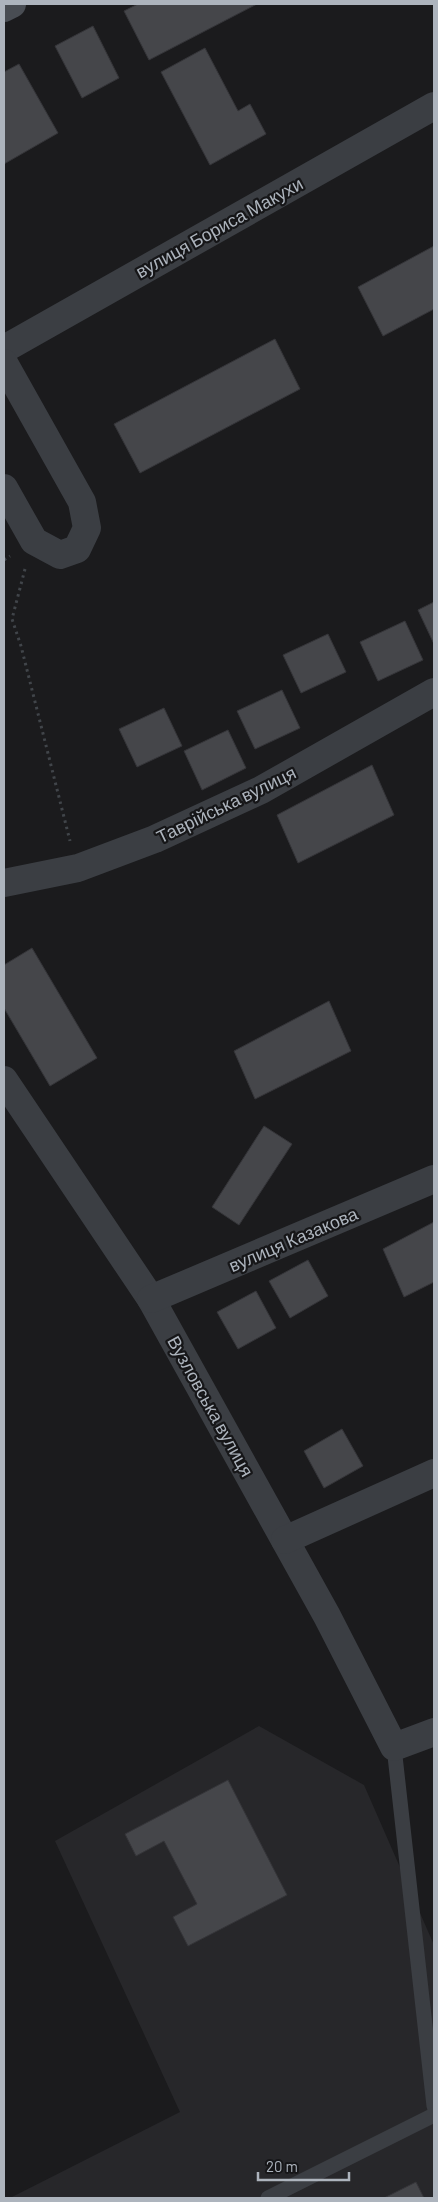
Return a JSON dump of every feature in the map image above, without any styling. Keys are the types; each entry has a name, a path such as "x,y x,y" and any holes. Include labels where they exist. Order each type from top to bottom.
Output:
{"main road":[{"path":"4,8 12,4"}],"street":[{"name":"вулиця Бориса Макухи","path":"4,349 434,106"},
{"path":"4,363 82,502 87,528 77,549 60,555 34,541 4,488"},
{"name":"Таврійська вулиця","path":"4,884 78,868 155,839 261,790 434,692"},
{"name":"Вузловська вулиця","path":"4,1080 151,1299 327,1616 394,1747"},
{"name":"вулиця Казакова","path":"151,1299 434,1179"},
{"path":"285,1540 434,1472"},
{"path":"394,1747 434,1732"}],"lane":[{"path":"394,1747 434,2106"},
{"path":"268,2198 434,2116"}],"path":[{"path":"34,541 12,619 21,646 57,797 78,868"}],"shaded area":[{"path":"259,1726 364,1785 434,1945 434,2198 10,2198 180,2112 55,1841"}],"building":[{"path":"138,4 257,4 149,60 124,11"},
{"path":"93,26 119,78 82,98 55,46"},
{"path":"205,48 238,111 250,104 266,134 210,165 161,72"},
{"path":"19,64 58,133 4,164 4,72"},
{"path":"434,246 434,309 383,336 358,287"},
{"path":"275,339 300,389 140,473 114,424"},
{"path":"434,602 434,644 418,610"},
{"path":"405,621 423,660 378,681 360,642"},
{"path":"328,634 346,672 301,693 283,655"},
{"path":"282,690 300,728 255,749 237,711"},
{"path":"164,708 182,746 137,767 119,729"},
{"path":"228,730 246,768 202,790 184,751"},
{"path":"372,765 394,815 298,863 277,815"},
{"path":"32,948 97,1058 50,1086 4,1008 4,965"},
{"path":"329,1001 351,1051 255,1099 234,1051"},
{"path":"264,1126 292,1144 239,1225 212,1207"},
{"path":"434,1222 434,1282 404,1297 383,1249"},
{"path":"308,1260 328,1296 290,1318 269,1281"},
{"path":"256,1291 276,1328 238,1349 217,1312"},
{"path":"342,1429 363,1466 324,1488 304,1451"},
{"path":"228,1780 287,1895 188,1946 173,1917 197,1904 164,1841 136,1856 125,1834"},
{"path":"416,2182 424,2198 384,2198"}]}
